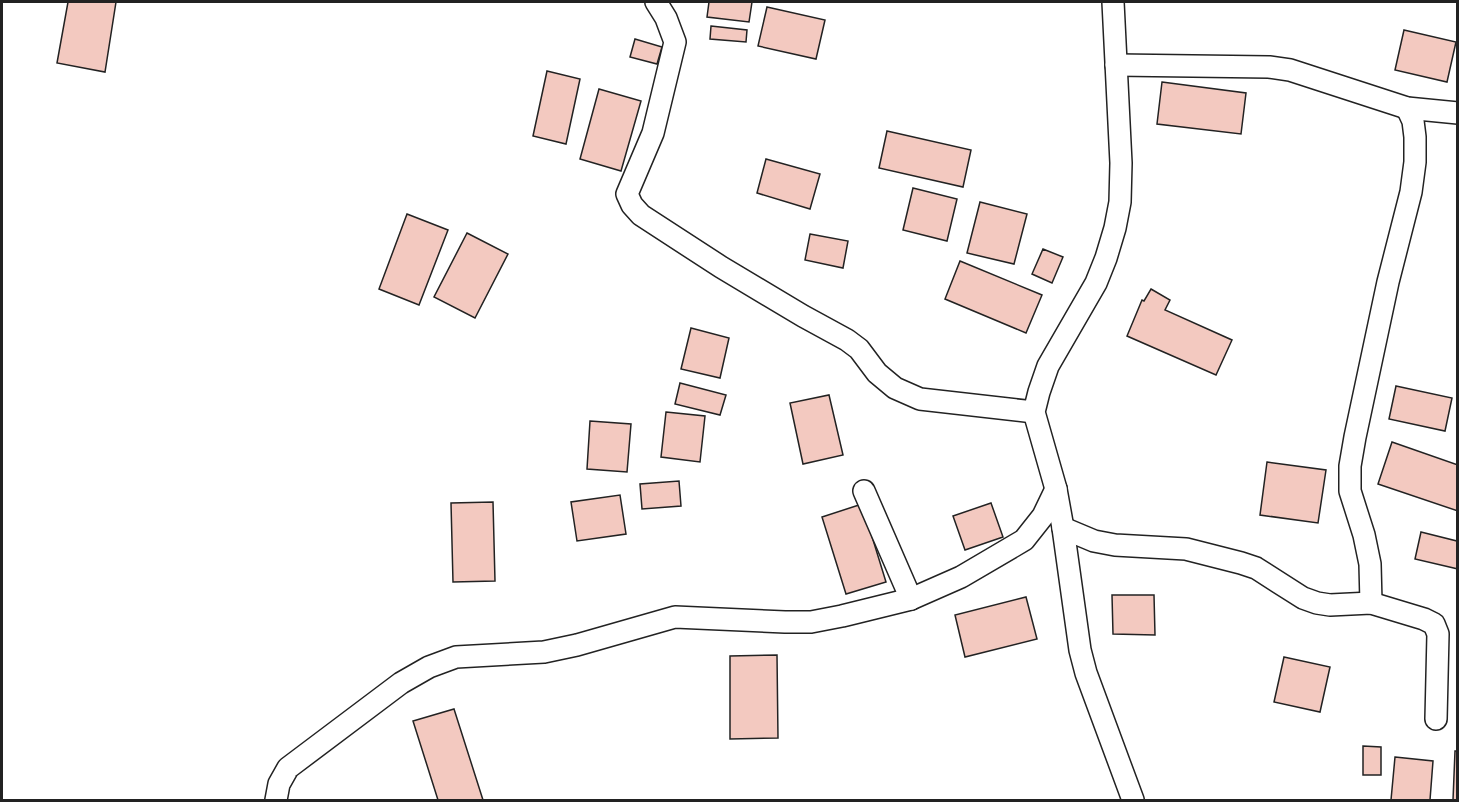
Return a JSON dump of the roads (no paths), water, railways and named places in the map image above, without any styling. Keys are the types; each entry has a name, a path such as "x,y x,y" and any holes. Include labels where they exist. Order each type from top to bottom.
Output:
{"street":[{"path":"656,2 666,18 675,42 652,133 627,194 632,205 641,215 721,267 847,340 859,349 877,373 895,388 920,399 1034,412"},
{"path":"1113,2 1121,163 1120,202 1115,228 1096,283 1048,366 1034,412 1056,489 1064,528 1080,650 1086,673 1133,801"},
{"path":"1116,65 1269,67 1290,70 1407,108 1458,113"},
{"path":"1371,603 1370,564 1364,535 1350,491 1350,466 1388,282 1411,192 1414,137 1413,121 1407,108"},
{"path":"276,801 279,784 288,768 401,683 429,667 456,657 544,652 675,617 811,622 911,599 961,577 1024,540 1043,516 1056,489"},
{"path":"864,491 911,599"},
{"path":"1064,528 1094,541 1115,545 1186,549 1241,563 1256,568 1304,598 1317,603 1330,605 1371,603 1434,624 1438,634 1436,719"}]}
